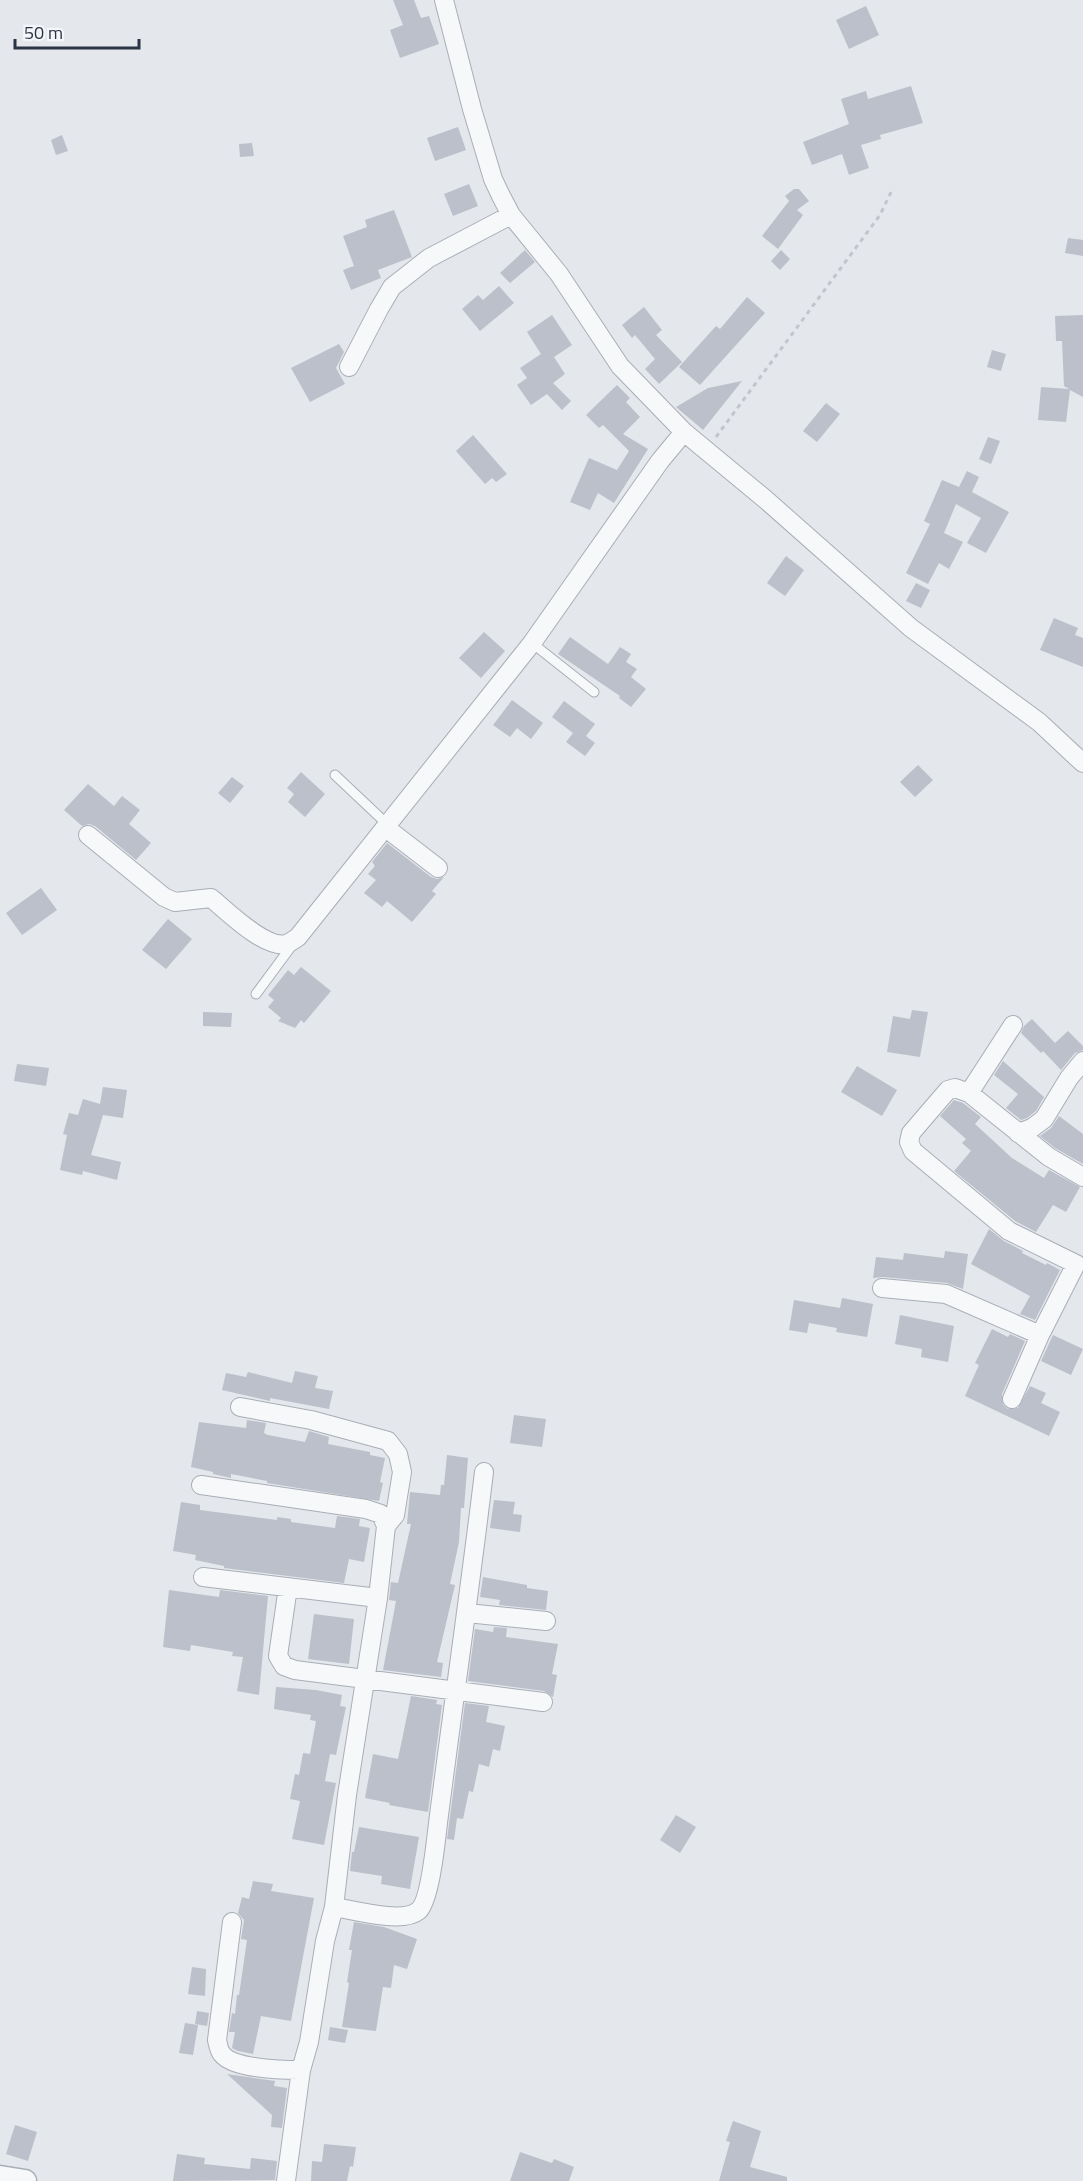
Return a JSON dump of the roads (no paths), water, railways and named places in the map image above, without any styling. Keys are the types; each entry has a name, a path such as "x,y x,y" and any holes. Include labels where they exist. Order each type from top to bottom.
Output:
{"street":[{"path":"444,0 493,179 511,215 559,274 620,366 684,432 765,499 911,628 1039,722 1083,763"},
{"path":"350,367 392,287 429,258 511,215"},
{"path":"88,836 169,900 175,902 211,898 246,927 273,944 286,944 298,937 532,644 660,461 684,432"},
{"path":"387,826 438,868"},
{"path":"969,1093 1013,1025"},
{"path":"1018,1132 1032,1128 1044,1119 1076,1081 1083,1061"},
{"path":"1012,1399 1040,1335 1079,1257 1009,1231 913,1151 909,1142 911,1133 948,1090 955,1088 969,1093 1049,1157 1083,1177"},
{"path":"882,1288 946,1294 1040,1335"},
{"path":"240,1407 311,1420 388,1442 398,1454 402,1472 395,1515 386,1527"},
{"path":"334,1907 400,1917 410,1916 420,1909 425,1899 434,1857 484,1472"},
{"path":"201,1485 366,1509 381,1514 386,1527 378,1598 347,1795 334,1907 325,1941 309,2042 301,2070 286,2181"},
{"path":"203,1577 378,1598"},
{"path":"288,1587 278,1656 284,1666 295,1670 543,1702"},
{"path":"467,1613 546,1621"},
{"path":"232,1922 217,2040 222,2054 232,2060 260,2067 301,2070"},
{"path":"0,2177 25,2181"}],"lane":[{"path":"532,644 594,692"},
{"path":"335,775 387,826"},
{"path":"256,994 298,937"}]}
